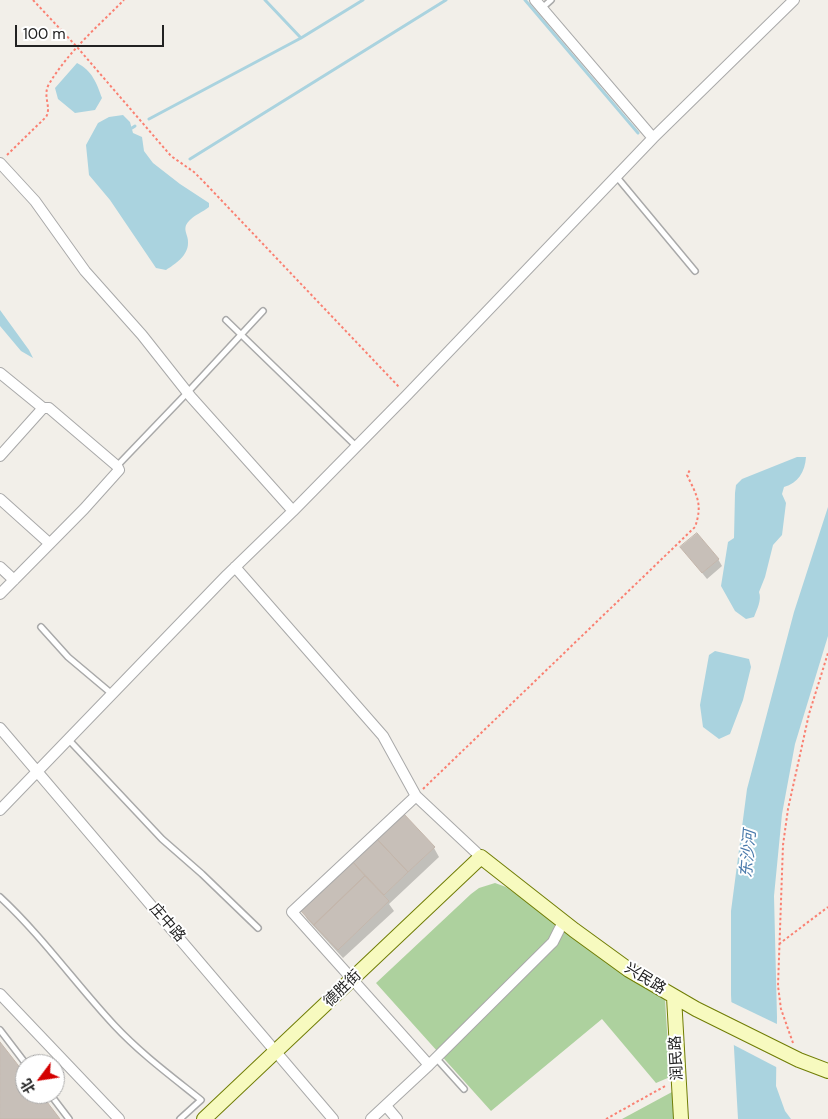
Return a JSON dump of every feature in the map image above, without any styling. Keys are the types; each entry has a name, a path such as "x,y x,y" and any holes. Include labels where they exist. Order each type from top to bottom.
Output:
{"street":[{"path":"0,810 235,568 407,395 653,138 794,0"},
{"path":"538,4 653,138"},
{"path":"2,160 35,201 85,272 142,335 187,393 293,511"},
{"path":"0,373 43,408 49,408 117,466 119,470 84,509 0,594"},
{"path":"0,456 43,408"},
{"path":"0,499 49,543"},
{"path":"0,568 14,580"},
{"path":"235,568 383,736 416,796 481,858"},
{"name":"庄中路","path":"0,728 333,1119"},
{"path":"416,796 292,912 352,980 433,1062"},
{"name":"德胜街","path":"204,1119 481,858"},
{"name":"兴民路","path":"481,858 563,922 630,970 696,1009 799,1060 828,1071"},
{"path":"371,1119 433,1062 553,942 563,922"},
{"path":"0,994 119,1119"},
{"name":"润民路","path":"674,997 681,1119"},
{"path":"386,1106 397,1119"}],"lane":[{"path":"538,4 551,0"},
{"path":"616,176 695,270"},
{"path":"117,466 263,311"},
{"path":"226,320 356,447"},
{"path":"41,627 68,657 112,694"},
{"path":"68,740 162,839 202,874 258,928"},
{"path":"0,897 40,936 87,996 132,1044 201,1100 180,1119"},
{"path":"0,1030 18,1054"},
{"path":"433,1062 464,1089"},
{"path":"58,1104 69,1119"}],"path":[{"path":"33,0 77,47 171,156 194,172 204,182 407,395"},
{"path":"2,160 46,118 48,113 46,90 77,47 124,0"},
{"path":"416,796 695,527 699,514 699,499 687,476 690,470"},
{"path":"799,1060 781,1009 778,986 783,845 788,809 809,714 828,653"},
{"path":"779,944 828,907"},
{"path":"606,1119 678,1079"}],"green space":[{"path":"495,883 506,887 665,1000 670,1077 656,1083 602,1019 491,1111 376,983 471,894 479,888"},
{"path":"672,1092 674,1119 622,1119"}],"water":[{"path":"77,63 90,73 102,98 95,110 75,113 58,99 55,88"},
{"path":"123,115 130,122 133,133 142,137 144,151 153,163 209,203 209,207 193,217 187,224 185,229 188,240 186,252 166,270 156,268 110,200 89,175 86,145 98,123 109,117"},
{"path":"0,310 33,358 21,351 0,326"},
{"path":"797,457 806,457 804,467 797,480 784,487 782,494 786,503 782,535 773,545 759,592 760,601 758,608 754,617 746,619 735,611 721,586 728,542 734,538 736,485 742,479"},
{"name":"东沙河","path":"828,507 828,636 795,744 782,814 774,896 777,1017 776,1086 785,1111 791,1119 738,1119 731,995 731,911 747,789 794,612"},
{"path":"715,651 749,659 751,667 743,700 730,734 719,739 703,727 700,705 709,655"}],"pier":[{"path":"729,1001 779,1025 778,1068 730,1043"}],"building":[{"path":"697,533 719,559 702,573 680,547"},
{"path":"403,813 435,847 408,872 376,838"},
{"path":"376,838 408,872 384,895 352,861"},
{"path":"352,861 365,876 314,925 300,910"},
{"path":"365,876 389,901 338,950 314,925"},
{"path":"0,1042 15,1061 15,1104 49,1104 60,1119 0,1119"}],"waterway":[{"path":"265,0 301,38"},
{"path":"149,119 301,38 363,0"},
{"path":"190,159 446,0"},
{"path":"525,0 638,133"}]}
